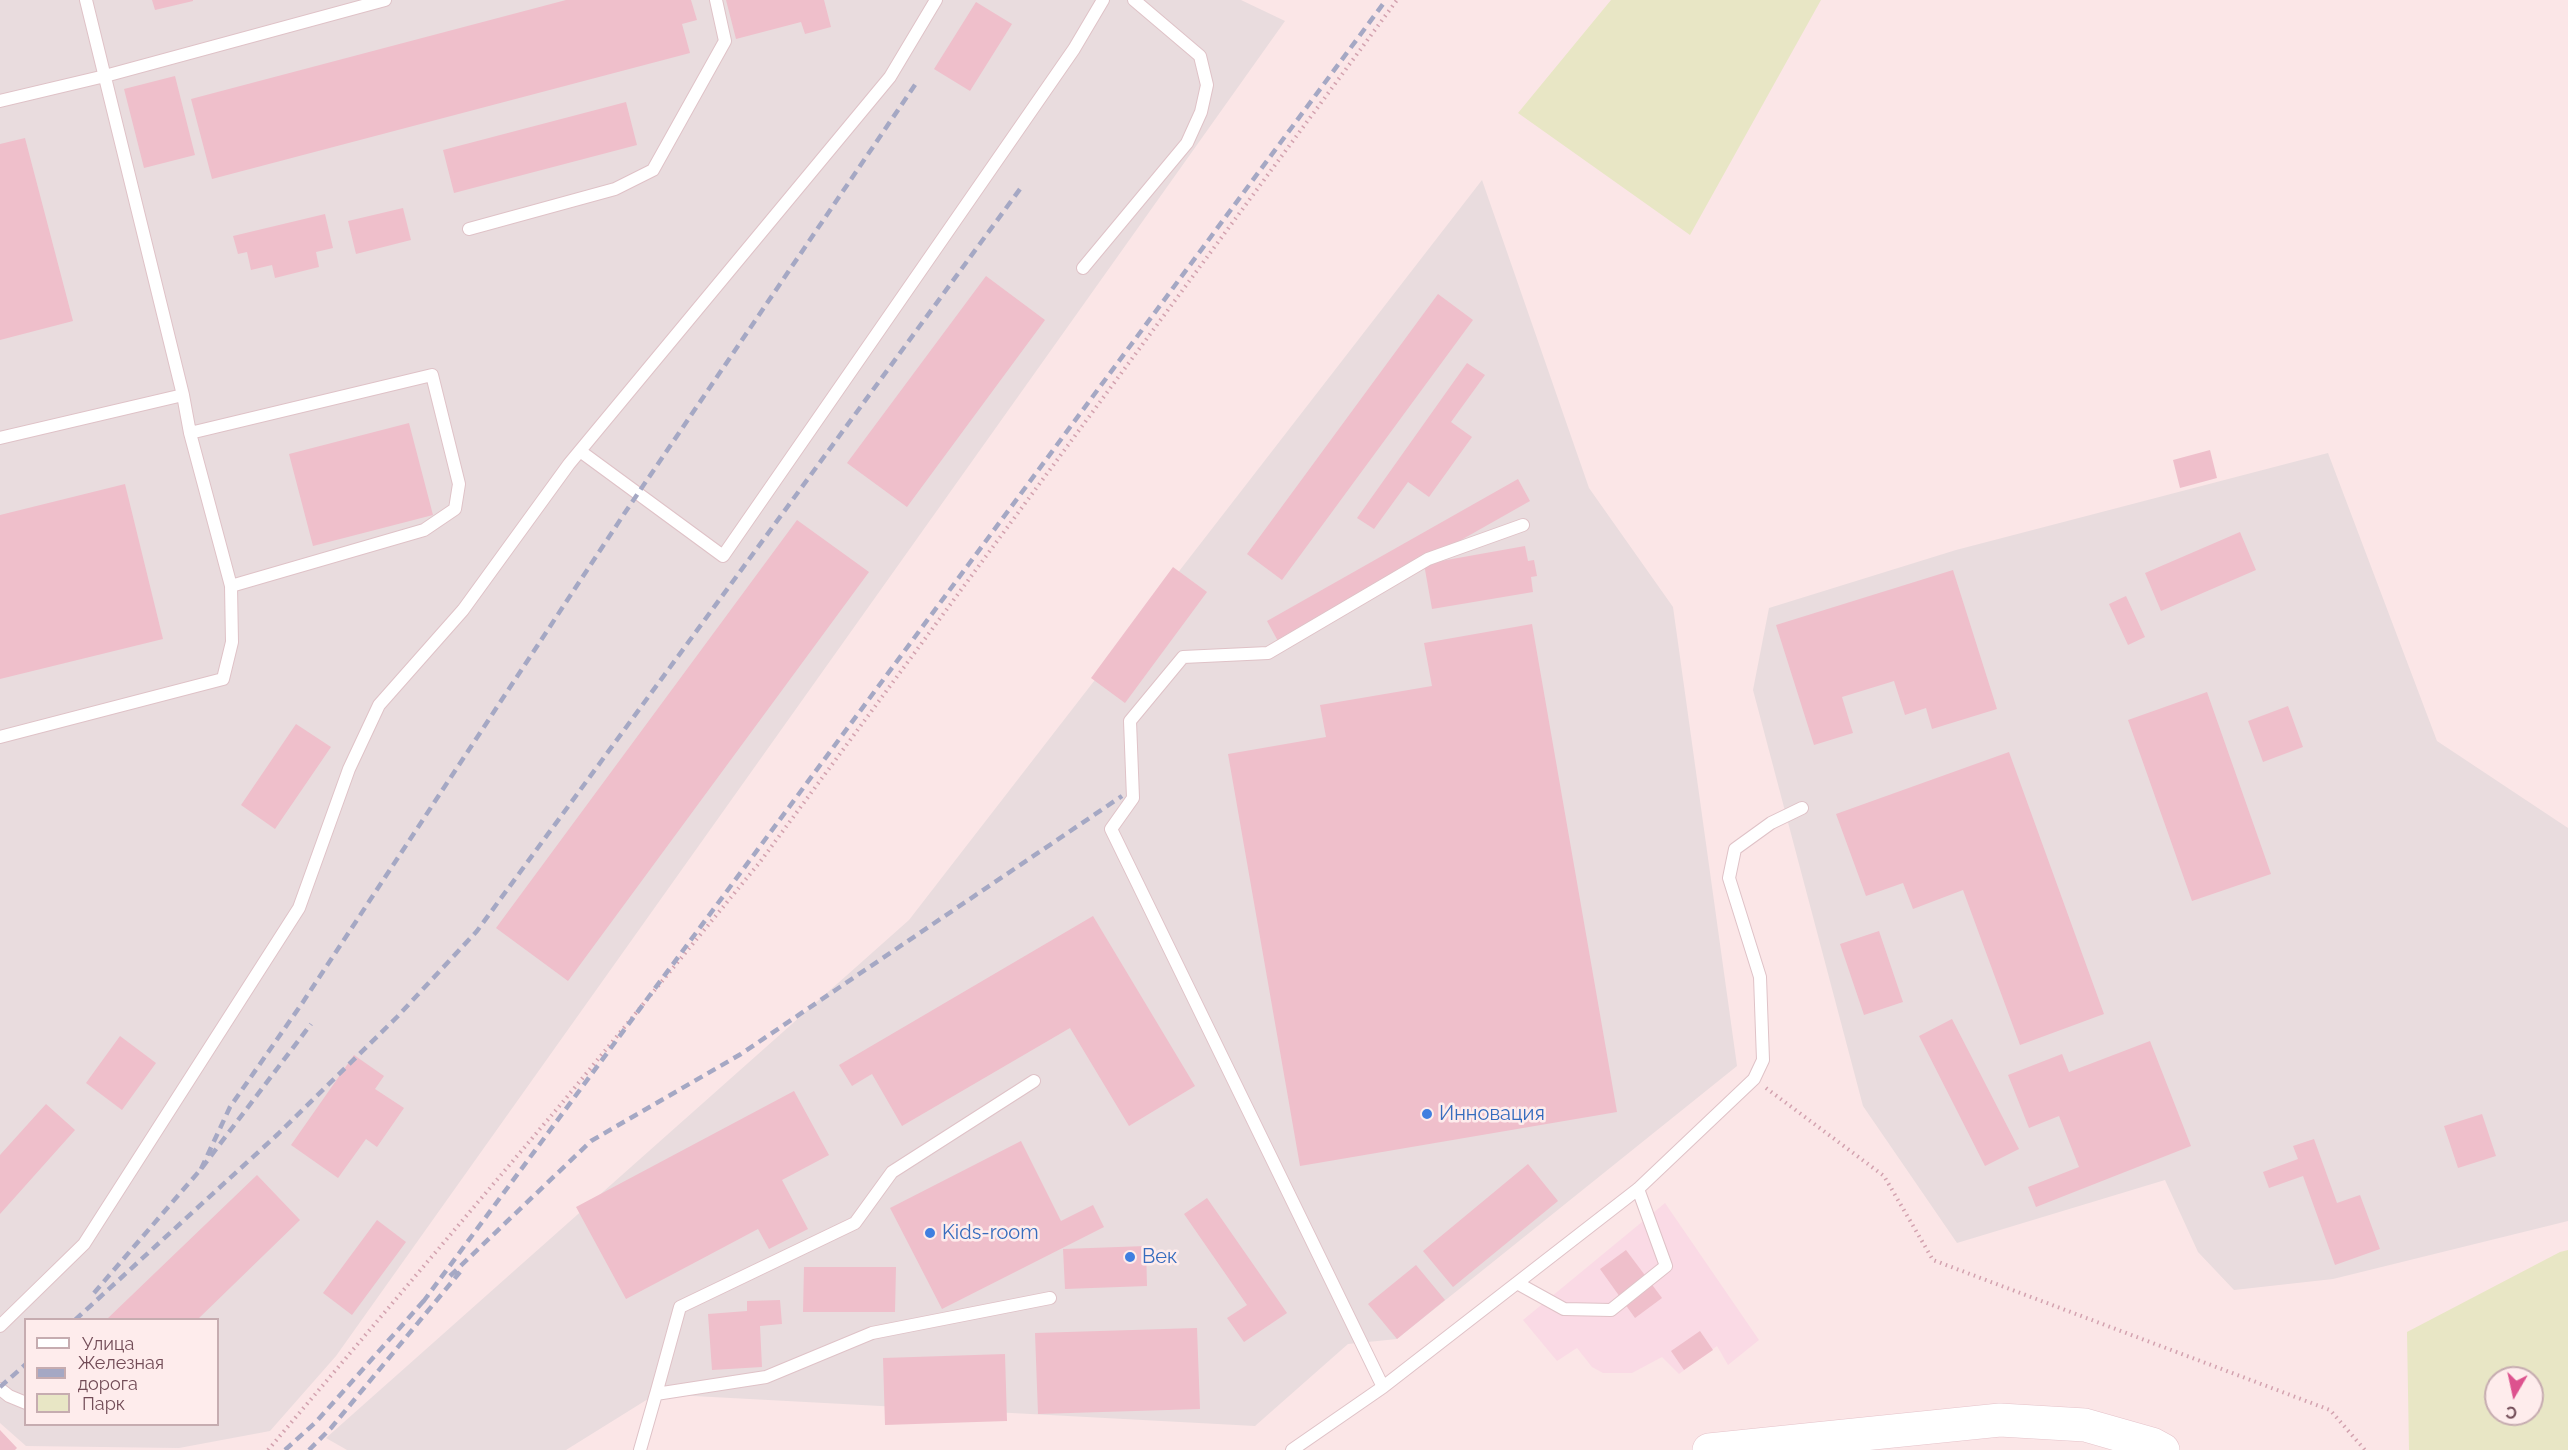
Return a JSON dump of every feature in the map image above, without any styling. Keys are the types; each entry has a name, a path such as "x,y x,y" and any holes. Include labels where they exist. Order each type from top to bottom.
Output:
{"main road":[{"path":"1709,1450 2000,1420 2085,1425 2152,1444 2163,1450"}],"lane":[{"path":"0,737 224,679 232,642 231,586 190,433 183,396 86,0"},
{"path":"0,101 105,76 385,0"},
{"path":"469,229 615,189 653,170 725,40 716,0"},
{"path":"0,1326 84,1244 299,908 349,769 379,705 463,610 531,514 580,451 890,77 936,0"},
{"path":"580,451 723,556 1074,49 1103,0"},
{"path":"1083,268 1187,143 1201,112 1207,85 1200,56 1134,0"},
{"path":"190,433 432,375 459,484 455,509 424,530 231,586"},
{"path":"0,438 183,396"},
{"path":"1383,1387 1111,829 1133,798 1130,721 1183,657 1268,652 1428,560 1523,525"},
{"path":"1292,1450 1383,1387 1638,1189 1754,1079 1763,1060 1760,977 1729,878 1735,849 1771,823 1802,808"},
{"path":"640,1450 680,1307 855,1223 892,1172 1034,1081"},
{"path":"1517,1283 1564,1309 1611,1310 1666,1266 1638,1189"},
{"path":"656,1394 766,1377 872,1333 1050,1298"},
{"path":"0,1389 9,1396 24,1402"}],"path":[{"path":"268,1450 562,1103 760,862 1397,0"},
{"path":"1754,1079 1884,1176 1932,1260 2330,1410 2365,1450"}],"shaded area":[{"path":"0,0 1241,0 1285,21 336,1356 270,1431 179,1448 26,1446 0,1423"},
{"path":"1482,180 1589,488 1673,607 1737,1066 1397,1339 1348,1344 1255,1426 656,1394 566,1450 347,1450 326,1438 909,920"},
{"path":"2328,453 2437,741 2568,828 2568,1221 2333,1279 2234,1290 2198,1252 2165,1180 1957,1243 1863,1106 1753,690 1769,608 1956,550"},
{"path":"1665,1203 1759,1340 1728,1365 1717,1346 1679,1374 1662,1357 1632,1373 1603,1373 1592,1367 1577,1348 1557,1361 1523,1320"}],"green space":[{"path":"1611,0 1821,0 1690,235 1518,113"},
{"path":"2568,1250 2568,1450 2409,1450 2407,1332 2560,1252"}],"building":[{"path":"152,0 193,0 193,1 155,10"},
{"path":"566,0 691,0 697,20 682,24 690,53 212,179 191,99"},
{"path":"726,0 824,0 831,27 805,34 801,22 736,39"},
{"path":"976,2 1012,24 970,91 934,69"},
{"path":"175,76 195,155 144,168 124,89"},
{"path":"626,102 637,145 454,193 443,150"},
{"path":"25,138 73,321 0,340 0,144"},
{"path":"403,208 411,240 356,254 348,221"},
{"path":"325,214 333,248 316,252 319,267 275,278 272,265 251,270 247,252 238,254 233,236"},
{"path":"986,276 1045,320 907,507 847,463"},
{"path":"1438,294 1473,320 1282,580 1247,554"},
{"path":"1467,363 1485,375 1451,422 1472,437 1429,497 1408,482 1374,529 1357,518"},
{"path":"409,423 433,515 313,546 289,454"},
{"path":"2210,450 2217,478 2180,488 2173,460"},
{"path":"1518,479 1530,501 1279,643 1267,621"},
{"path":"125,484 163,639 0,679 0,515"},
{"path":"797,520 869,572 568,981 496,928"},
{"path":"2240,532 2256,570 2161,611 2145,573"},
{"path":"1525,546 1528,561 1534,560 1537,576 1531,577 1533,592 1432,609 1424,564"},
{"path":"1173,567 1207,592 1125,703 1091,678"},
{"path":"1953,570 1997,709 1932,729 1926,708 1905,715 1894,681 1842,697 1853,733 1814,745 1776,625"},
{"path":"2126,596 2145,637 2128,645 2109,604"},
{"path":"1532,624 1617,1112 1300,1166 1228,754 1326,737 1320,705 1432,686 1424,643"},
{"path":"2207,692 2271,874 2192,901 2128,720"},
{"path":"2288,706 2303,747 2263,762 2248,721"},
{"path":"296,724 331,747 275,829 241,805"},
{"path":"2009,752 2104,1014 2020,1045 1963,890 1913,909 1903,883 1866,896 1836,814"},
{"path":"1093,916 1195,1086 1129,1126 1070,1028 902,1126 872,1074 852,1086 839,1065"},
{"path":"1879,931 1903,1002 1864,1015 1840,944"},
{"path":"1952,1019 2019,1149 1985,1166 1919,1036"},
{"path":"120,1036 156,1063 122,1110 86,1083"},
{"path":"2150,1041 2191,1146 2036,1207 2028,1187 2079,1167 2059,1116 2029,1128 2008,1075 2062,1054 2069,1072"},
{"path":"354,1055 384,1076 375,1089 404,1108 377,1147 366,1139 338,1178 291,1145"},
{"path":"794,1091 829,1155 782,1180 808,1229 769,1249 758,1229 626,1299 576,1207"},
{"path":"46,1104 75,1130 0,1214 0,1155"},
{"path":"2482,1114 2496,1156 2458,1168 2444,1126"},
{"path":"2314,1139 2337,1203 2360,1195 2380,1249 2335,1265 2303,1176 2269,1188 2263,1172 2298,1159 2293,1146"},
{"path":"1021,1141 1061,1221 1093,1205 1104,1227 942,1309 890,1208"},
{"path":"1528,1164 1558,1201 1453,1287 1423,1251"},
{"path":"257,1175 300,1220 199,1318 108,1318"},
{"path":"1207,1198 1287,1313 1244,1342 1227,1318 1247,1305 1184,1214"},
{"path":"377,1220 406,1242 352,1315 323,1293"},
{"path":"1146,1246 1147,1286 1065,1289 1063,1249"},
{"path":"1626,1250 1662,1298 1635,1318 1600,1269"},
{"path":"1416,1265 1445,1300 1397,1339 1368,1304"},
{"path":"804,1267 896,1267 895,1312 803,1312"},
{"path":"780,1300 782,1324 760,1326 762,1367 712,1370 708,1314 747,1311 747,1301"},
{"path":"1197,1328 1200,1409 1038,1414 1035,1333"},
{"path":"1700,1331 1713,1350 1684,1370 1671,1351"},
{"path":"1005,1354 1007,1421 885,1425 883,1358"},
{"path":"0,1430 17,1448 15,1450 0,1450"}],"railway":[{"path":"423,1302 1386,0"},
{"path":"201,1169 230,1107 303,1002 624,514 917,82"},
{"path":"77,1318 278,1134 397,1017 477,931 1020,189"},
{"path":"450,1276 591,1141 741,1054 1122,796"},
{"path":"94,1293 201,1169 311,1024"},
{"path":"309,1450 331,1428 460,1272"},
{"path":"285,1450 316,1422 428,1296"},
{"path":"0,1387 24,1366"}],"place":[{"name":"Инновация","path":"1427,1114"},
{"name":"Kids-room","path":"930,1233"},
{"name":"Век","path":"1130,1257"}]}
